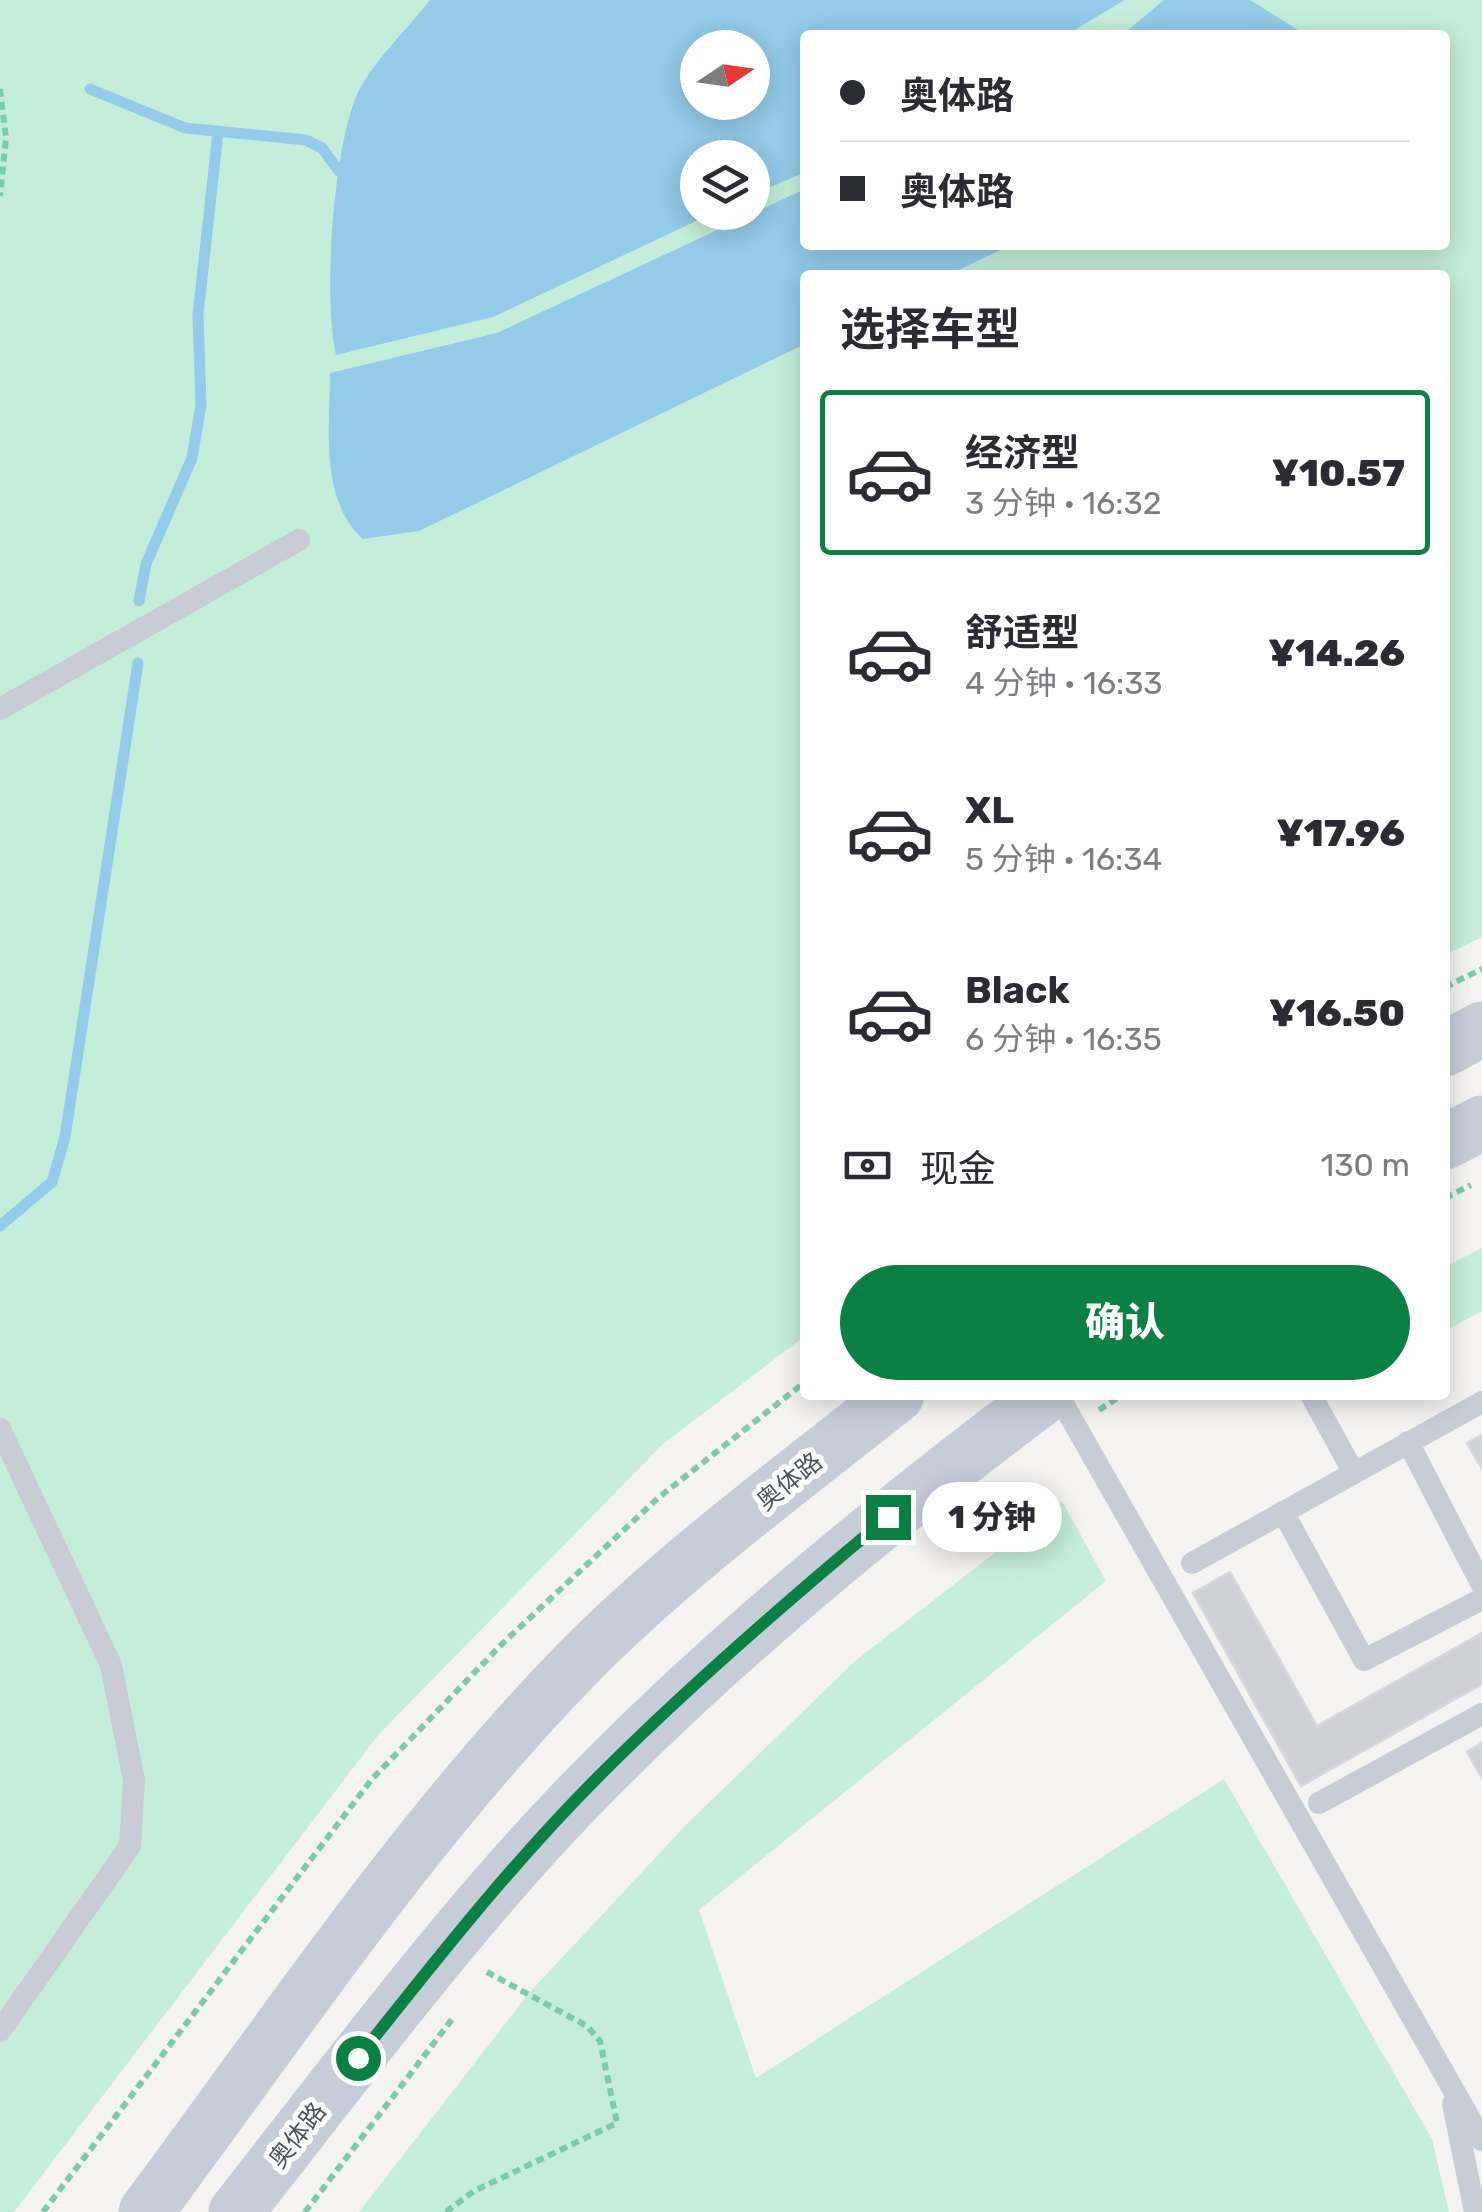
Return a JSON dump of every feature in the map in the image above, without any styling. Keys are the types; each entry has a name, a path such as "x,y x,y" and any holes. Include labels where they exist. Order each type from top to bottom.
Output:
{"main road":[{"path":"1450,1046 1482,1029"},
{"path":"1450,1139 1482,1123"},
{"name":"奥体路","path":"146,2212 435,1824 573,1667 724,1533 891,1400"},
{"name":"奥体路","path":"236,2212 456,1934 597,1778 745,1636 945,1470 1061,1410"}],"lane":[{"path":"0,708 299,540"},
{"path":"1313,1400 1354,1473"},
{"path":"1192,1563 1482,1402"},
{"path":"1061,1410 1482,2140"},
{"path":"0,1429 111,1665 134,1780 130,1846 0,2030"},
{"path":"1408,1442 1482,1585"},
{"path":"1283,1512 1364,1660 1482,1599"},
{"path":"1319,1803 1482,1714"},
{"path":"1448,2081 1475,2212"}],"path":[{"path":"0,89 6,138 0,196"},
{"path":"1450,985 1482,969"},
{"path":"1450,1196 1482,1180"},
{"path":"43,2212 372,1779 504,1643 658,1498 800,1386"},
{"path":"1061,1410 1102,1400"},
{"path":"476,1987 497,1959"},
{"path":"446,2212 474,2191 618,2123 600,2041 586,2026 487,1972"},
{"path":"305,2212 464,2002"}],"green space":[{"path":"0,0 1482,0 1482,937 1450,953 1450,270 800,270 800,1340 663,1444 379,1734 14,2212 0,2212"},
{"path":"1482,1248 1482,1311 1450,1328 1450,1264"},
{"path":"1062,1501 1106,1581 699,1910 756,2078 1224,1779 1432,2139 1449,2212 359,2212 529,1993 686,1825 855,1661"}],"water":[{"path":"430,0 1125,0 1074,30 800,30 800,174 770,187 770,140 680,140 680,229 493,317 336,355 330,298 336,188 348,122 370,73"},
{"path":"1164,0 1250,0 1298,30 1128,30"},
{"path":"800,191 800,250 1000,250 958,270 800,270 800,346 419,531 363,539 349,523 339,504 330,462 330,373 497,333 717,230 770,230 770,205"}],"building":[{"path":"1482,1435 1482,1469 1467,1443"},
{"path":"1230,1572 1317,1726 1482,1633 1482,1684 1301,1786 1193,1593"},
{"path":"1482,1743 1482,1778 1467,1752"}],"waterway":[{"path":"90,89 185,128 306,140 322,148 339,171"},
{"path":"139,601 146,564 192,458 201,405 198,315 218,132"},
{"path":"0,1226 52,1182 65,1137 138,663"}],"route":[{"path":"358,2058 456,1934 597,1778 745,1636 888,1517"}]}
